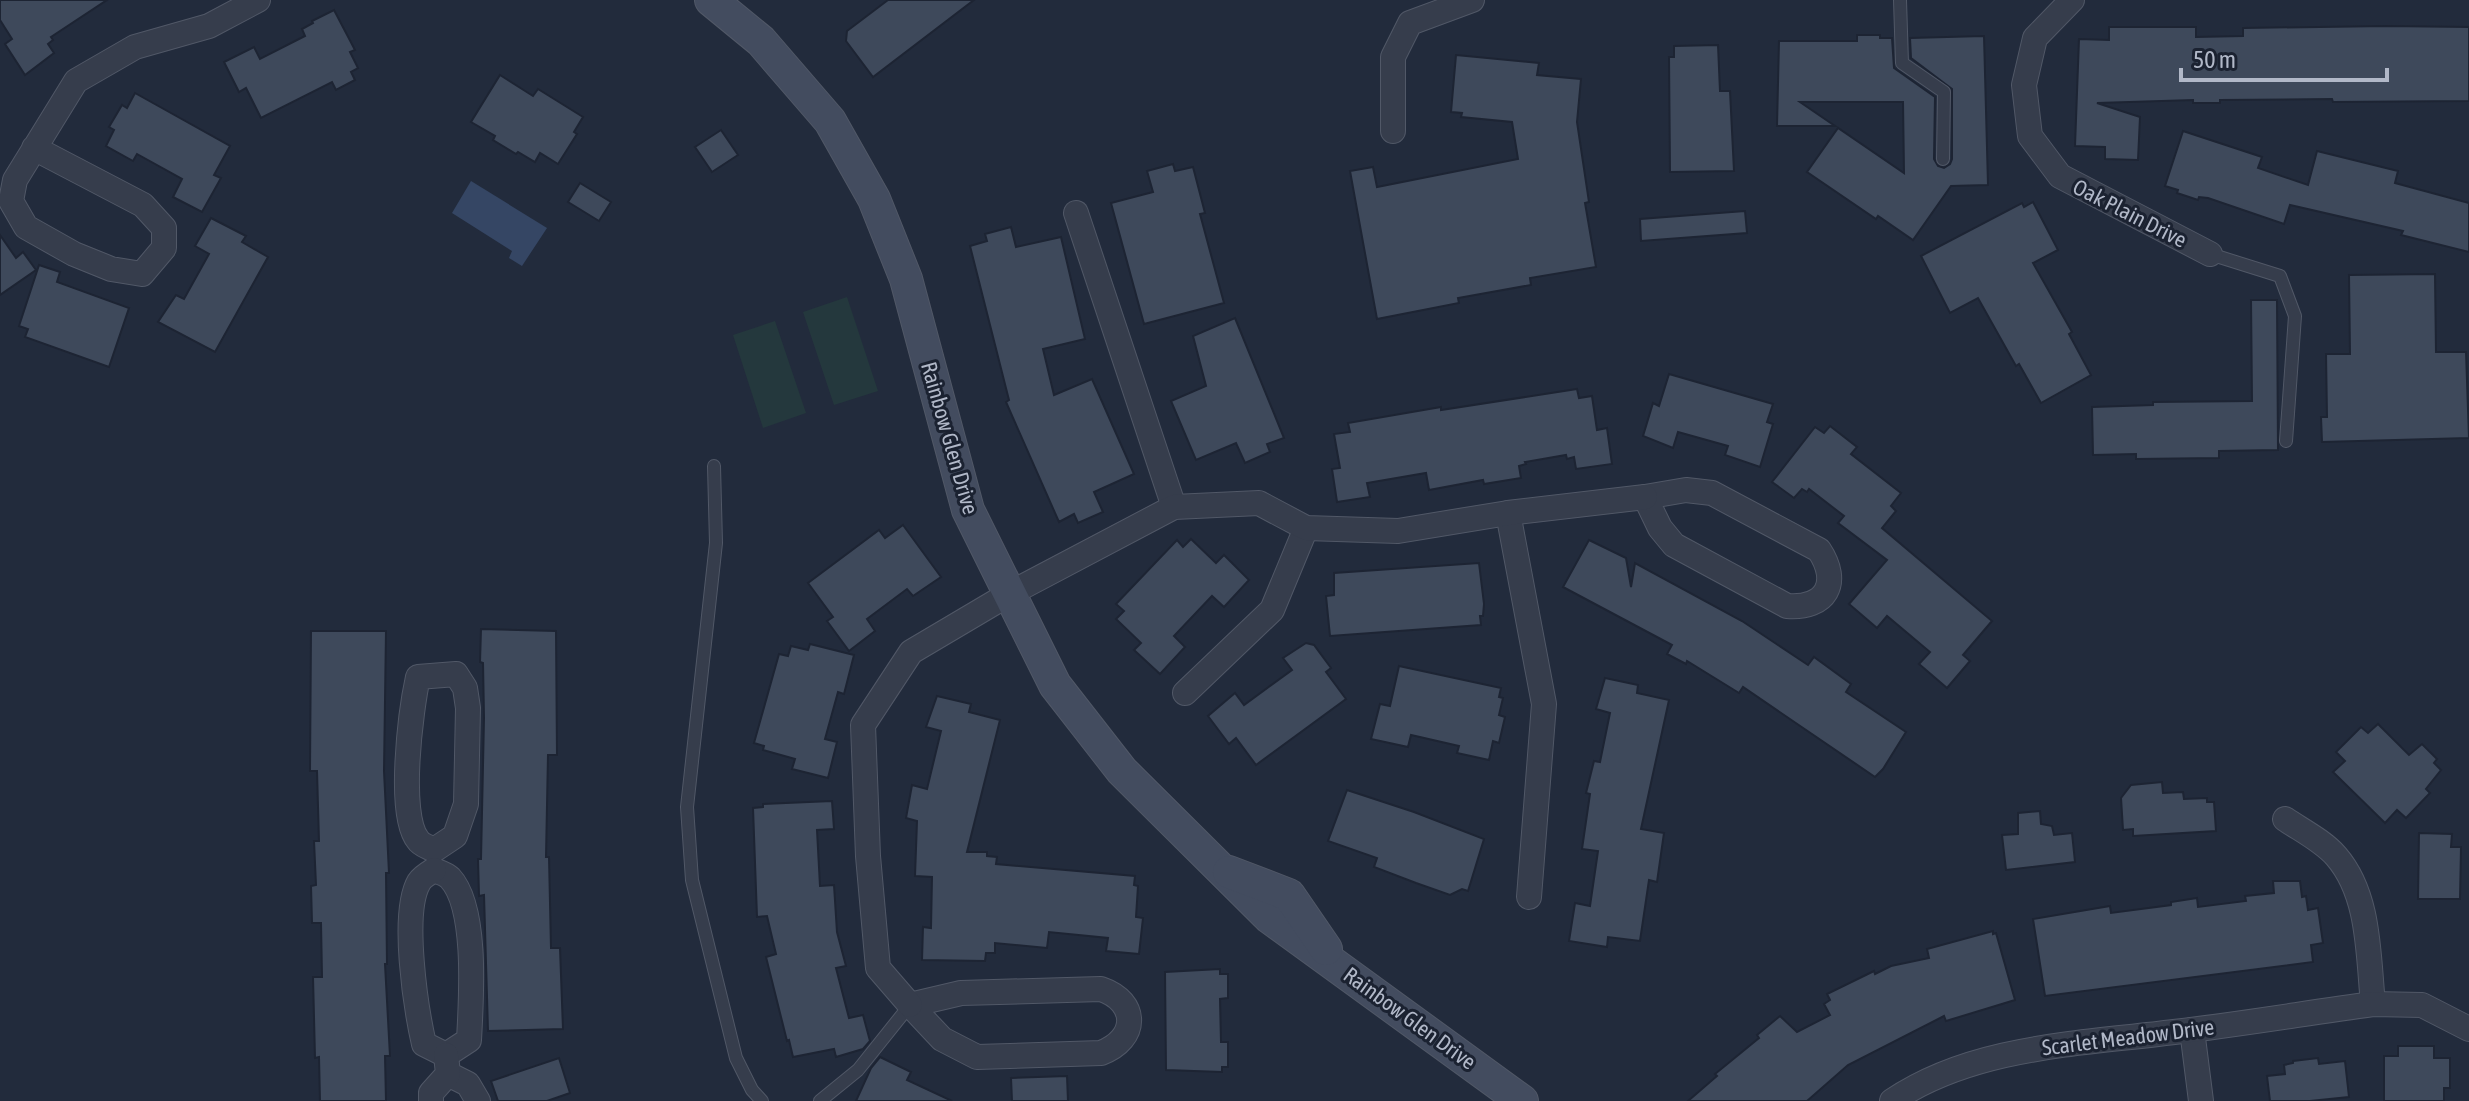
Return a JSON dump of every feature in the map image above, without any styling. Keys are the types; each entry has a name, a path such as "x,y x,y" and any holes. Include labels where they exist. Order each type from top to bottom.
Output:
{"street":[{"path":"34,148 143,205 164,228 164,248 142,274 111,269 74,254 26,227 11,201 15,180 34,148 76,81 135,47 209,26 258,0"},
{"name":"Rainbow Glen Drive","path":"711,0 761,41 830,121 874,199 906,279 968,510 1055,685 1122,771 1215,866 1289,895 1336,964 1522,1101"},
{"path":"1393,131 1393,57 1410,23 1472,0"},
{"name":"Oak Plain Drive","path":"2072,0 2035,38 2024,85 2030,136 2060,176 2210,254"},
{"path":"1076,213 1174,507"},
{"path":"910,1005 961,993 1101,989 1116,994 1126,1006 1130,1021 1126,1036 1116,1047 1101,1053 977,1057 942,1039 910,1005 878,968 868,856 863,725 911,652 1009,594 1174,507 1259,503 1306,528 1398,531 1686,490 1712,493 1819,550 1829,565 1830,583 1821,599 1805,607 1787,606 1674,545 1660,528 1645,497"},
{"path":"1508,513 1544,704 1529,897"},
{"path":"1185,693 1272,610 1306,528"},
{"path":"431,1101 431,1093 447,1065 469,1040 468,922 457,888 448,876 434,860 418,842 410,824 408,789 412,703 418,677 456,674 465,688 468,708 466,804 455,836 434,860 420,880 412,905 410,945 417,1016 424,1044 447,1065 468,1084 478,1101"},
{"path":"2285,819 2334,853 2351,876 2362,909 2373,1004"},
{"name":"Scarlet Meadow Drive","path":"1892,1101 1970,1063 2030,1050 2373,1004 2422,1005 2469,1029"},
{"path":"2192,1030 2201,1101"}],"lane":[{"path":"1900,0 1902,63 1944,92 1943,159"},
{"path":"2210,254 2280,276 2295,316 2286,441"},
{"path":"714,466 716,543 693,730 687,807 692,880 736,1058 752,1090 762,1101"},
{"path":"820,1101 858,1070 910,1005"}],"green space":[{"path":"847,297 878,391 834,405 803,312"},
{"path":"775,321 806,413 763,428 733,335"}],"water":[{"path":"471,181 547,228 522,266 509,258 512,251 452,213"}],"building":[{"path":"0,0 107,0 51,37 53,40 48,44 54,53 25,75 5,44 12,39 0,20"},
{"path":"888,0 974,0 873,77 846,41 847,31"},
{"path":"334,10 355,50 350,52 358,68 351,72 355,80 336,90 332,82 261,118 246,88 239,92 224,62 254,47 260,59 305,36 302,29"},
{"path":"2109,27 2196,27 2196,37 2243,36 2243,28 2469,27 2469,101 2333,102 2332,99 2097,103 2140,117 2138,160 2105,159 2105,147 2075,146 2079,39 2109,40"},
{"path":"1857,35 1892,38 1894,68 1935,97 1934,159 1938,166 1944,168 1952,159 1952,89 1911,58 1910,38 1984,36 1988,185 1951,186 1913,240 1807,172 1838,128 1904,173 1903,102 1800,102 1835,126 1777,126 1779,41 1857,41"},
{"path":"1718,45 1720,91 1730,91 1734,171 1670,172 1669,57 1674,57 1674,46"},
{"path":"1456,55 1539,63 1537,75 1581,79 1577,122 1589,202 1585,203 1596,267 1530,278 1531,285 1458,298 1459,303 1377,319 1350,171 1373,167 1377,187 1518,159 1512,122 1461,117 1462,113 1451,112"},
{"path":"500,75 533,96 538,89 583,117 574,132 577,134 558,164 540,153 535,162 518,152 516,154 493,140 495,136 471,122"},
{"path":"135,93 230,146 214,175 221,178 202,212 173,197 182,179 137,154 133,161 106,146 114,130 109,127 122,105 127,108"},
{"path":"721,130 738,155 712,172 695,147"},
{"path":"2183,131 2262,157 2258,168 2308,185 2317,151 2398,171 2395,183 2469,203 2469,252 2401,235 2403,231 2290,205 2284,224 2208,198 2199,197 2198,200 2177,193 2178,190 2165,186"},
{"path":"1173,164 1175,171 1193,167 1205,213 1200,214 1224,303 1144,324 1111,203 1153,192 1147,171"},
{"path":"580,183 611,202 599,221 568,202"},
{"path":"2033,202 2058,250 2033,263 2072,332 2069,334 2091,375 2041,403 2019,364 2016,366 1978,298 1950,313 1921,256 2022,203 2024,207"},
{"path":"1745,211 1747,233 1641,241 1640,219"},
{"path":"211,218 246,236 242,242 268,257 215,352 158,322 176,295 184,299 209,254 195,246"},
{"path":"1011,227 1016,247 1061,237 1085,339 1043,349 1054,395 1092,379 1134,474 1094,492 1103,512 1078,523 1074,514 1059,522 1006,402 1009,400 970,246 987,241 985,234"},
{"path":"0,235 16,258 23,252 36,270 0,295"},
{"path":"39,265 60,272 57,282 129,308 109,367 25,337 28,329 19,326"},
{"path":"2435,274 2436,352 2466,352 2469,438 2322,442 2321,417 2327,417 2326,354 2350,354 2349,275"},
{"path":"2251,300 2277,300 2278,450 2219,451 2219,458 2136,459 2136,454 2093,455 2092,407 2153,405 2153,402 2252,401"},
{"path":"1235,318 1284,438 1267,444 1270,452 1245,463 1236,443 1196,460 1171,401 1206,386 1193,336"},
{"path":"1669,374 1773,404 1767,422 1773,424 1760,467 1725,455 1728,446 1678,432 1673,448 1643,436 1653,403 1659,406"},
{"path":"1577,389 1579,398 1592,396 1597,430 1607,428 1612,464 1576,469 1574,457 1567,459 1566,455 1525,462 1519,466 1521,478 1484,484 1483,480 1429,490 1426,473 1367,483 1370,497 1337,502 1332,469 1340,468 1334,434 1350,432 1348,423"},
{"path":"1830,426 1857,447 1851,454 1901,493 1891,506 1896,511 1882,528 1992,621 1963,655 1970,661 1947,688 1919,664 1930,652 1887,616 1877,628 1849,604 1887,560 1838,523 1844,516 1809,489 1807,492 1802,489 1794,498 1772,482 1815,427 1824,433"},
{"path":"903,525 941,577 913,596 907,589 867,619 875,631 849,651 827,621 833,617 808,583 879,530 885,538"},
{"path":"1191,539 1216,563 1224,555 1249,580 1224,607 1212,596 1174,636 1185,647 1160,674 1134,650 1141,643 1116,619 1124,611 1116,604 1177,540 1183,547"},
{"path":"1589,540 1626,558 1631,587 1635,563 1742,621 1808,665 1814,657 1851,684 1846,692 1906,732 1883,769 1875,777 1743,687 1739,693 1687,661 1686,664 1667,654 1672,645 1563,587"},
{"path":"1479,563 1484,604 1481,625 1330,636 1326,596 1334,595 1334,573"},
{"path":"481,629 556,631 557,755 548,755 546,857 549,857 551,948 560,948 563,1029 488,1031 484,895 479,896 478,859 481,859 484,718"},
{"path":"311,631 386,631 384,771 389,873 386,873 385,964 390,1056 385,1056 386,1101 320,1101 319,1057 315,1058 313,977 322,977 321,923 312,923 311,886 316,885 314,841 319,841 317,771 310,771"},
{"path":"1306,643 1314,645 1331,668 1326,672 1346,699 1256,765 1236,738 1229,744 1208,716 1235,693 1244,705 1292,670 1283,658"},
{"path":"810,644 854,655 844,694 838,692 825,739 837,742 828,778 792,769 795,759 763,750 764,746 754,743 779,654 788,656 791,646 808,650"},
{"path":"1399,666 1501,688 1499,697 1503,698 1499,715 1505,717 1499,743 1493,741 1489,760 1457,753 1459,746 1411,735 1408,747 1371,739 1380,704 1390,706"},
{"path":"1605,678 1638,685 1637,693 1669,700 1641,829 1664,833 1657,882 1649,880 1640,941 1608,937 1607,947 1569,941 1575,903 1590,906 1598,851 1582,849 1590,794 1586,793 1594,761 1600,762 1610,713 1596,709"},
{"path":"937,696 971,704 969,712 1000,720 967,852 987,852 987,856 997,857 996,864 1135,876 1134,885 1138,886 1136,917 1143,918 1139,954 1106,951 1108,938 1049,932 1047,948 995,943 995,953 986,953 985,961 922,960 923,927 931,928 932,877 915,876 917,821 906,818 912,785 927,789 941,731 926,727"},
{"path":"2378,724 2409,755 2422,744 2437,759 2434,763 2441,770 2426,789 2430,793 2406,818 2397,810 2385,823 2333,772 2345,761 2336,752 2361,727 2368,733"},
{"path":"2162,782 2163,793 2183,792 2184,799 2207,798 2207,802 2214,802 2216,831 2133,836 2133,829 2123,830 2121,798 2131,785"},
{"path":"1347,790 1484,839 1468,891 1462,889 1450,895 1416,883 1374,867 1377,858 1328,841"},
{"path":"832,801 834,829 817,830 820,886 834,885 837,932 846,966 836,968 849,1018 863,1015 870,1041 863,1049 836,1057 834,1049 793,1057 766,957 776,954 767,916 757,917 753,808 763,807 763,804"},
{"path":"2040,811 2041,824 2052,826 2054,835 2072,833 2075,862 2006,870 2002,835 2018,834 2018,813"},
{"path":"2419,833 2452,834 2451,847 2461,847 2460,899 2418,899"},
{"path":"2273,881 2300,881 2308,910 2318,908 2323,943 2311,945 2313,962 2045,996 2033,919 2110,906 2111,913 2171,905 2171,902 2197,898 2198,907 2246,901 2245,896 2274,893"},
{"path":"1993,931 2015,1000 1946,1021 1944,1016 1848,1065 1807,1101 1688,1101 1780,1016 1797,1032 1830,1015 1824,1004 1830,1000 1827,994 1874,971 1875,974 1891,966 1929,958 1927,949"},
{"path":"1220,969 1220,974 1228,974 1228,998 1220,999 1221,1042 1228,1042 1228,1067 1222,1067 1222,1072 1166,1070 1165,972"},
{"path":"2398,1046 2434,1046 2434,1058 2450,1058 2450,1088 2444,1088 2444,1101 2384,1101 2384,1056 2398,1056"},
{"path":"880,1057 911,1072 907,1080 952,1101 856,1101 871,1068"},
{"path":"559,1058 570,1093 547,1101 498,1101 491,1081"},
{"path":"2318,1058 2319,1064 2345,1061 2349,1097 2270,1101 2267,1076 2285,1074 2284,1065 2293,1061"},
{"path":"1067,1076 1068,1101 1012,1101 1011,1078"}]}
